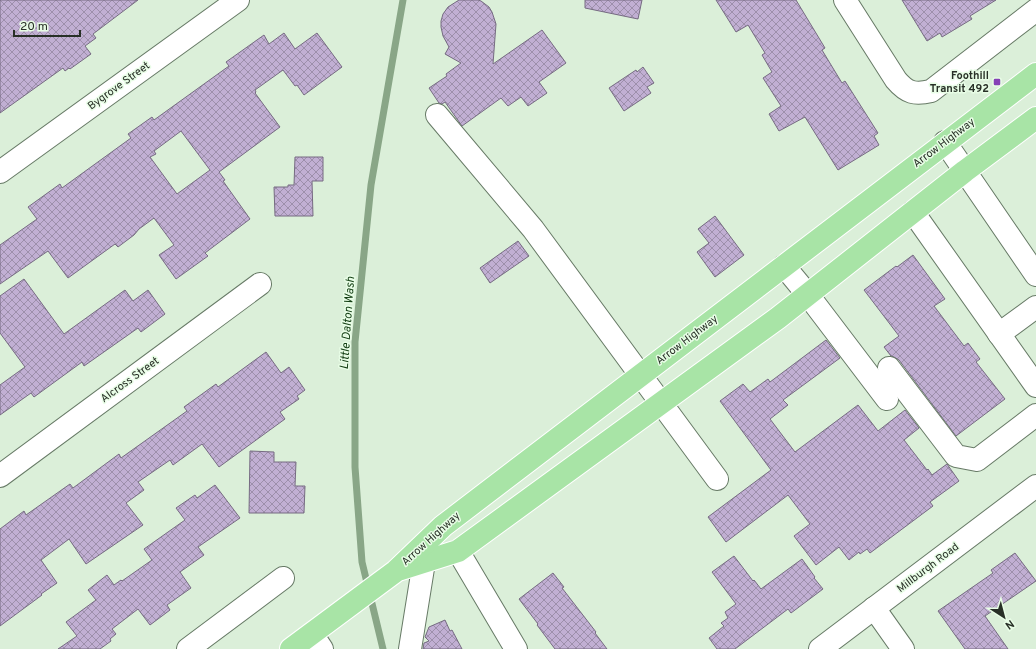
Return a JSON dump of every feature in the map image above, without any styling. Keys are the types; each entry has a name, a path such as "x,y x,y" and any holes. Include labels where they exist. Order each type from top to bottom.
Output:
{"main road":[{"name":"Arrow Highway","path":"396,571 443,526 1036,74"},
{"name":"Arrow Highway","path":"396,571 458,551 778,318 965,171 1036,118"},
{"path":"291,649 396,571"}],"street":[{"name":"Bygrove Street","path":"0,172 238,0"},
{"path":"845,0 896,80 903,88 916,93 931,91 1036,10"},
{"path":"437,115 533,229 717,479"},
{"path":"945,142 1036,275"},
{"path":"913,212 1036,386"},
{"path":"784,266 808,295 887,399"},
{"name":"Alcross Street","path":"0,476 260,284"},
{"path":"999,334 1036,307"},
{"path":"889,368 956,456 977,460 1036,416"},
{"name":"Millburgh Road","path":"820,649 1036,486"},
{"path":"458,551 516,649"},
{"path":"410,649 424,562"},
{"path":"188,649 283,578"},
{"path":"874,608 903,649"}],"building":[{"path":"0,0 138,0 93,34 96,38 85,46 91,54 70,69 69,68 65,71 63,68 0,113"},
{"path":"459,0 481,1 489,7 492,12 496,24 493,64 542,30 566,63 539,82 547,93 528,106 521,97 508,106 501,98 462,126 445,102 442,104 439,103 429,88 447,76 446,74 461,63 445,54 449,47 443,36 441,27 443,14 448,7"},
{"path":"585,0 642,0 638,19 585,8"},
{"path":"716,0 796,0 825,48 822,50 842,83 845,81 878,133 874,136 879,145 838,170 805,117 779,131 769,114 781,106 763,78 772,72 762,55 765,53 748,25 736,32"},
{"path":"902,0 996,0 970,16 972,19 942,37 940,33 927,41"},
{"path":"284,33 295,49 317,33 342,67 304,95 283,70 255,90 255,93 280,127 219,172 225,180 223,181 250,219 205,253 208,256 176,279 159,255 174,245 154,218 118,247 115,244 68,278 48,251 0,284 0,245 37,219 28,207 60,184 62,188 131,138 128,134 152,117 154,120 229,66 226,62 264,35 269,44","holes":["181,131 210,170 177,194 150,157 156,154 154,151"]},
{"path":"643,67 654,83 647,87 651,93 624,111 609,88"},
{"path":"295,157 323,157 323,181 312,181 313,216 275,216 274,187 288,187 288,185 294,185"},
{"path":"715,216 744,255 715,277 697,252 709,243 698,229"},
{"path":"518,241 529,256 490,283 480,268"},
{"path":"913,255 945,299 934,306 964,346 968,343 980,359 976,362 1005,399 956,436 899,360 891,356 884,347 899,336 864,290"},
{"path":"24,279 64,334 125,290 133,301 148,290 165,314 141,332 138,328 84,366 82,362 34,397 31,393 0,415 0,385 25,367 0,333 0,296"},
{"path":"826,340 840,358 783,400 788,405 770,419 795,452 858,405 878,431 905,410 919,428 904,440 932,475 947,464 959,481 930,502 933,506 870,553 867,549 860,554 859,552 849,560 839,547 816,565 794,536 810,524 788,495 726,542 708,517 771,470 720,401 743,384 750,392 768,379 770,382"},
{"path":"266,352 281,373 289,367 305,390 297,396 299,399 280,412 285,419 219,467 202,444 173,465 170,460 138,482 144,490 126,503 143,525 86,564 69,539 41,560 57,583 0,626 0,529 24,511 26,515 70,484 73,488 119,454 121,458 187,411 184,407 216,384 218,387"},
{"path":"250,451 274,452 274,462 296,462 295,486 305,486 304,513 249,513"},
{"path":"215,485 240,518 198,547 204,555 180,572 191,588 167,605 170,610 150,625 138,609 112,629 116,634 110,639 111,641 100,649 58,649 77,636 66,622 96,600 88,590 107,575 114,585 152,560 144,549 185,520 176,508 195,495 197,498"},
{"path":"1015,553 1036,581 985,616 1008,649 965,649 938,611 993,573 991,570"},
{"path":"734,556 761,589 802,559 823,589 791,613 788,609 735,649 717,649 709,638 724,626 721,623 728,618 725,612 736,604 712,572"},
{"path":"553,573 564,587 562,588 596,632 595,633 607,649 555,649 537,625 538,624 519,599"},
{"path":"445,620 450,631 452,630 462,649 423,649 424,643 429,641 425,637 429,627"}],"waterway":[{"name":"Little Dalton Wash","path":"383,649 362,562 355,467 355,342 371,185 403,0"}],"place":[{"name":"Foothill Transit 492","path":"997,82"}]}
